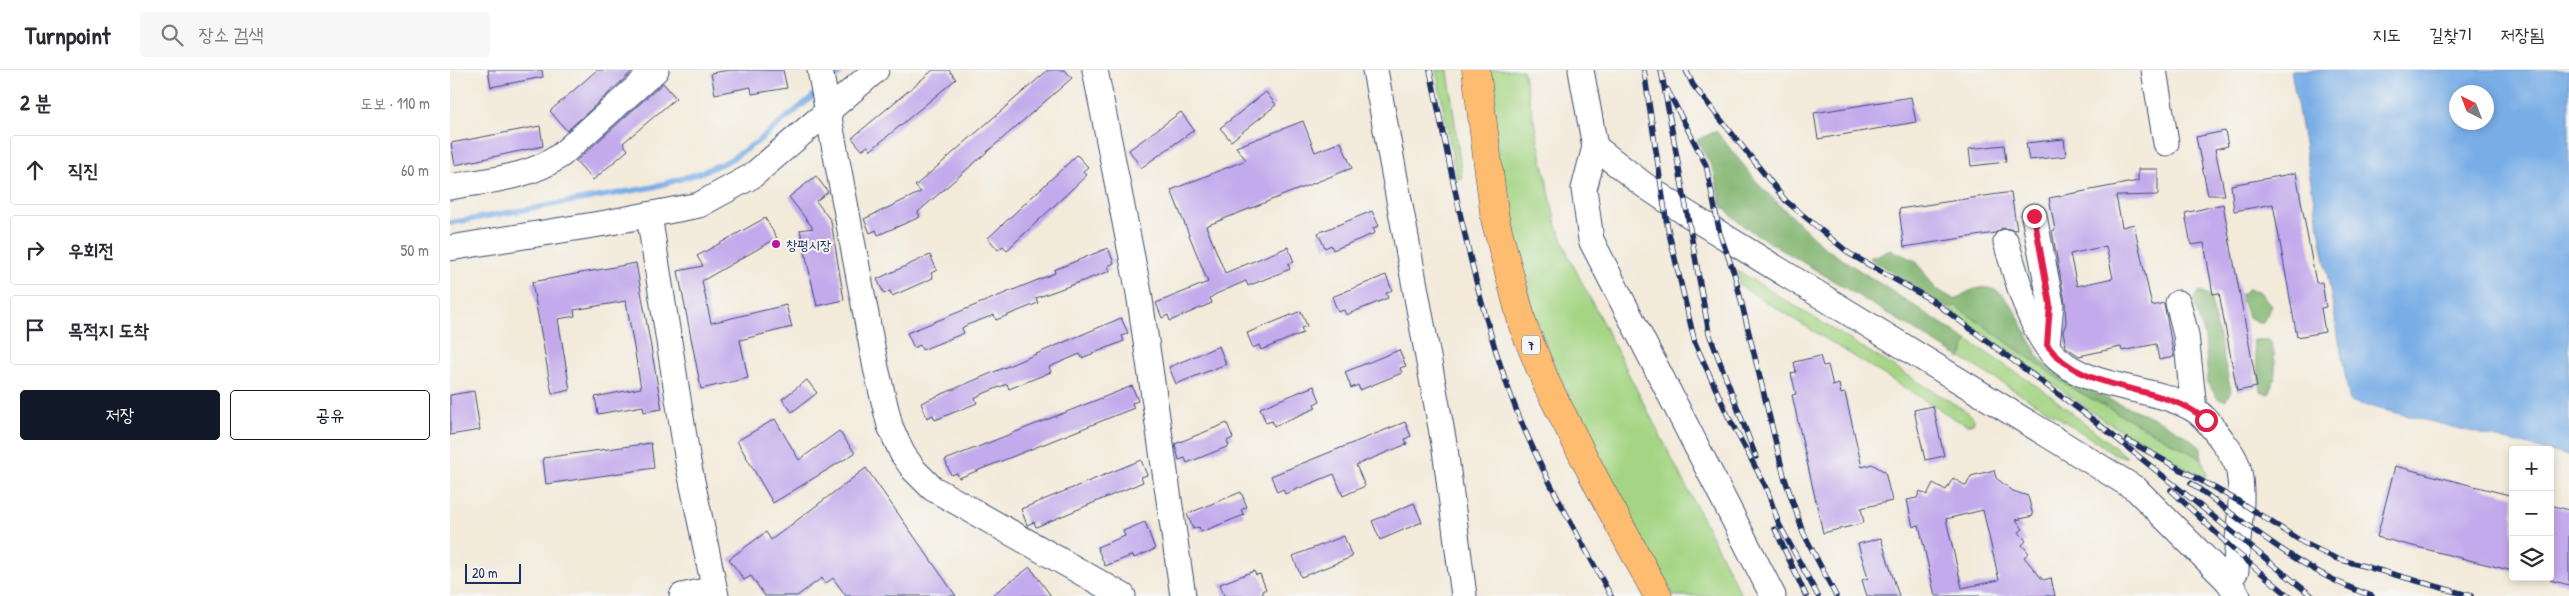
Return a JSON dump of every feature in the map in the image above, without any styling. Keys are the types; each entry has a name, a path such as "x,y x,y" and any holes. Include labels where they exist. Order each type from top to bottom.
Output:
{"highway":[{"name":"7","path":"1476,70 1495,219 1523,326 1556,402 1658,596"}],"street":[{"path":"450,187 518,174 546,166 561,155 656,70"},
{"path":"450,248 699,205 752,176 823,89 876,70"},
{"path":"1095,70 1139,293 1183,596"},
{"path":"1376,70 1445,449 1464,596"},
{"path":"1581,70 1595,146 1584,189 1590,240 1773,596"},
{"path":"2154,70 2166,143"},
{"path":"823,89 876,368 890,426 902,453 914,470 932,488 1111,594"},
{"path":"1595,146 1644,185 1686,214 2136,489 2233,589"},
{"path":"649,215 688,462 715,593 682,596"},
{"path":"2034,216 2050,304 2047,345"},
{"path":"2006,242 2026,307 2047,345 2057,358 2079,373 2162,395 2194,409 2206,420 2230,450 2239,471 2241,491 2236,571 2233,589"},
{"path":"2178,303 2186,335 2194,409"}],"green space":[{"path":"1436,70 1448,70 1462,178 1457,179"},
{"path":"1489,70 1523,70 1555,220 1569,257 1742,596 1674,596 1577,414 1555,367 1536,319 1520,270 1507,220"},
{"path":"1716,131 1762,188 1825,248 1967,340 1961,358 1743,226 1721,205 1714,171 1697,140"},
{"path":"1891,250 1916,261 1935,288 1955,300 1971,291 1984,288 1995,290 2004,296 2041,360 2078,386 2143,413 2183,434 2201,448 2202,459 2070,387 1956,306 1947,308 1869,258"},
{"path":"1738,271 1969,413 1974,422 1968,425 1955,419 1739,285"},
{"path":"2248,289 2259,291 2272,306 2263,322 2258,322 2248,317 2243,302 2235,299"},
{"path":"2199,291 2210,297 2231,391 2226,400 2218,399 2208,383 2205,337 2193,300"},
{"path":"1956,306 2070,387 2202,459 2207,475 2203,478 2102,419 1947,308"},
{"path":"1967,340 2047,393 2127,457 2118,456 1961,358"},
{"path":"2253,340 2270,340 2274,352 2275,375 2269,394 2261,391"}],"water":[{"path":"2291,70 2569,70 2569,456 2554,452 2554,446 2528,446 2350,402"}],"pier":[{"path":"2350,402 2527,446 2517,446 2350,405"}],"building":[{"path":"488,70 542,70 543,77 491,87"},
{"path":"597,70 634,70 567,131 550,111"},
{"path":"730,70 783,70 787,88 752,94 751,87 715,94 711,73"},
{"path":"933,70 949,70 956,79 871,150 868,146 862,150 852,138"},
{"path":"1048,70 1065,70 1072,78 918,212 920,217 878,235 876,230 870,233 864,219 921,192 915,186"},
{"path":"663,83 676,98 623,143 628,150 593,180 576,161"},
{"path":"1266,92 1276,105 1231,141 1220,128"},
{"path":"1911,97 1916,122 1818,139 1814,113"},
{"path":"1181,112 1194,130 1141,168 1129,150"},
{"path":"1303,121 1315,152 1341,142 1352,168 1206,226 1225,273 1288,247 1294,262 1288,264 1290,269 1248,286 1246,281 1216,294 1210,298 1212,303 1170,321 1168,315 1162,318 1156,303 1208,282 1171,190 1246,160 1236,147"},
{"path":"540,126 543,146 455,165 451,143"},
{"path":"2225,131 2228,146 2215,149 2225,195 2208,195 2196,137"},
{"path":"2064,139 2066,156 2029,160 2026,143"},
{"path":"2004,145 2006,162 1971,166 1969,149"},
{"path":"1077,155 1088,167 1083,171 1087,175 1007,250 1003,246 998,250 988,238"},
{"path":"2138,169 2158,169 2158,195 2116,196 2122,227 2134,224 2152,306 2164,303 2174,357 2159,360 2156,344 2122,351 2121,347 2079,356 2066,347 2063,331 2066,324 2065,302 2052,231 2055,230 2049,198 2138,181","holes":["2106,246 2113,278 2077,286 2070,254"]},
{"path":"2296,173 2316,283 2322,282 2326,307 2321,308 2325,332 2297,337 2273,204 2234,211 2231,185"},
{"path":"816,176 828,192 816,201 831,221 844,300 817,306 800,230 813,228 789,197"},
{"path":"2011,193 2017,230 2002,228 1995,233 1904,247 1899,209"},
{"path":"2223,204 2257,387 2237,391 2219,293 2213,294 2204,243 2191,245 2185,213"},
{"path":"1372,211 1379,226 1373,228 1375,233 1333,250 1331,245 1325,248 1318,233"},
{"path":"765,218 777,238 702,281 711,323 786,305 792,327 740,340 748,378 701,389 678,271 703,266 697,256"},
{"path":"1108,248 1114,263 1108,266 1110,271 1036,298 1038,303 996,320 994,315 967,325 962,328 964,333 922,350 920,345 914,348 907,333 1055,273 1054,270"},
{"path":"930,255 937,270 931,273 933,278 892,296 890,291 884,294 877,279"},
{"path":"636,263 662,409 644,412 643,406 598,414 595,397 641,388 626,301 574,310 575,316 558,319 570,390 552,394 532,282"},
{"path":"1386,275 1392,290 1386,293 1388,298 1346,315 1344,310 1338,312 1332,297"},
{"path":"1301,311 1307,326 1301,328 1303,333 1261,350 1259,345 1253,348 1247,333"},
{"path":"1121,318 1128,333 1122,336 1124,341 1082,358 1080,354 1049,367 1051,372 1009,389 1007,384 980,395 975,398 977,403 935,420 933,415 927,418 921,403"},
{"path":"1219,346 1226,364 1176,384 1169,367"},
{"path":"1399,350 1406,366 1400,368 1402,373 1360,390 1358,385 1351,388 1345,372"},
{"path":"1820,356 1823,366 1828,365 1833,386 1839,384 1841,394 1845,393 1862,467 1872,464 1885,472 1892,501 1861,508 1864,523 1823,533 1792,395 1796,394 1791,373 1796,372 1794,362"},
{"path":"807,380 817,393 792,412 782,399"},
{"path":"1132,386 1138,401 1132,403 1134,408 959,478 957,473 951,475 945,460"},
{"path":"1314,386 1320,401 1314,404 1316,408 1274,426 1272,421 1266,423 1260,408"},
{"path":"474,391 480,430 450,435 450,395"},
{"path":"1933,406 1944,456 1925,460 1914,410"},
{"path":"775,419 799,460 839,431 855,453 773,503 737,441"},
{"path":"1405,422 1411,436 1405,439 1407,444 1356,465 1365,486 1343,496 1334,474 1285,494 1283,489 1277,492 1271,476"},
{"path":"1227,423 1233,438 1227,441 1229,446 1187,463 1185,458 1179,460 1175,444"},
{"path":"651,443 654,468 546,484 543,458"},
{"path":"1141,460 1147,475 1141,477 1143,482 1036,527 1034,522 1027,525 1021,509"},
{"path":"2395,466 2509,495 2509,570 2377,537"},
{"path":"866,468 956,596 846,596 833,578 825,584 822,578 797,596 765,596 751,576 744,580 729,559 766,532 771,540"},
{"path":"1994,470 1996,478 2013,491 2028,496 2033,516 2016,520 2023,529 2019,532 2026,541 2022,545 2029,553 2024,557 2043,580 2051,578 2055,596 1935,596 1919,525 1913,527 1907,500 1917,498 1920,491 1927,495 1933,483 1946,490 1953,478 1966,486 1971,476","holes":["1983,510 1999,580 1962,588 1946,519"]},
{"path":"1241,492 1247,507 1241,510 1244,515 1201,532 1199,527 1193,529 1187,514"},
{"path":"1414,503 1422,522 1380,540 1372,521"},
{"path":"2554,506 2569,510 2569,585 2554,581"},
{"path":"1145,522 1155,549 1134,558 1133,555 1105,566 1097,547 1125,536 1123,531"},
{"path":"1344,536 1352,557 1301,577 1293,556"},
{"path":"1881,538 1899,596 1867,596 1862,580 1868,578 1858,544"},
{"path":"1030,567 1051,596 991,596"},
{"path":"1254,571 1256,575 1260,574 1266,589 1262,591 1264,596 1224,596 1220,584"}],"waterway":[{"path":"830,82 844,70"},
{"path":"450,223 653,187 700,173 728,161 757,142 817,93"}],"railway":[{"path":"1430,70 1475,276 1511,396 1545,473 1611,596"},
{"path":"1644,70 1667,225 1695,343 1729,418 1766,487 1779,524 1818,596"},
{"path":"1661,70 1709,333 1756,457"},
{"path":"1686,70 1693,85 1786,201 1850,254 1933,301 2096,422 2312,596"},
{"path":"1667,89 1706,165 1720,234 1735,276 1784,476 1803,532 1836,596"},
{"path":"2127,440 2240,502 2304,543 2335,558 2471,596"},
{"path":"2191,483 2277,547 2323,575 2372,596"},
{"path":"2171,490 2236,552 2289,596"},
{"path":"1775,529 1806,596"}],"place":[{"name":"창평시장","path":"776,244"}],"route":[{"path":"2034,216 2050,304 2047,345 2057,358 2079,373 2118,386 2162,395 2194,409 2206,420"}]}
